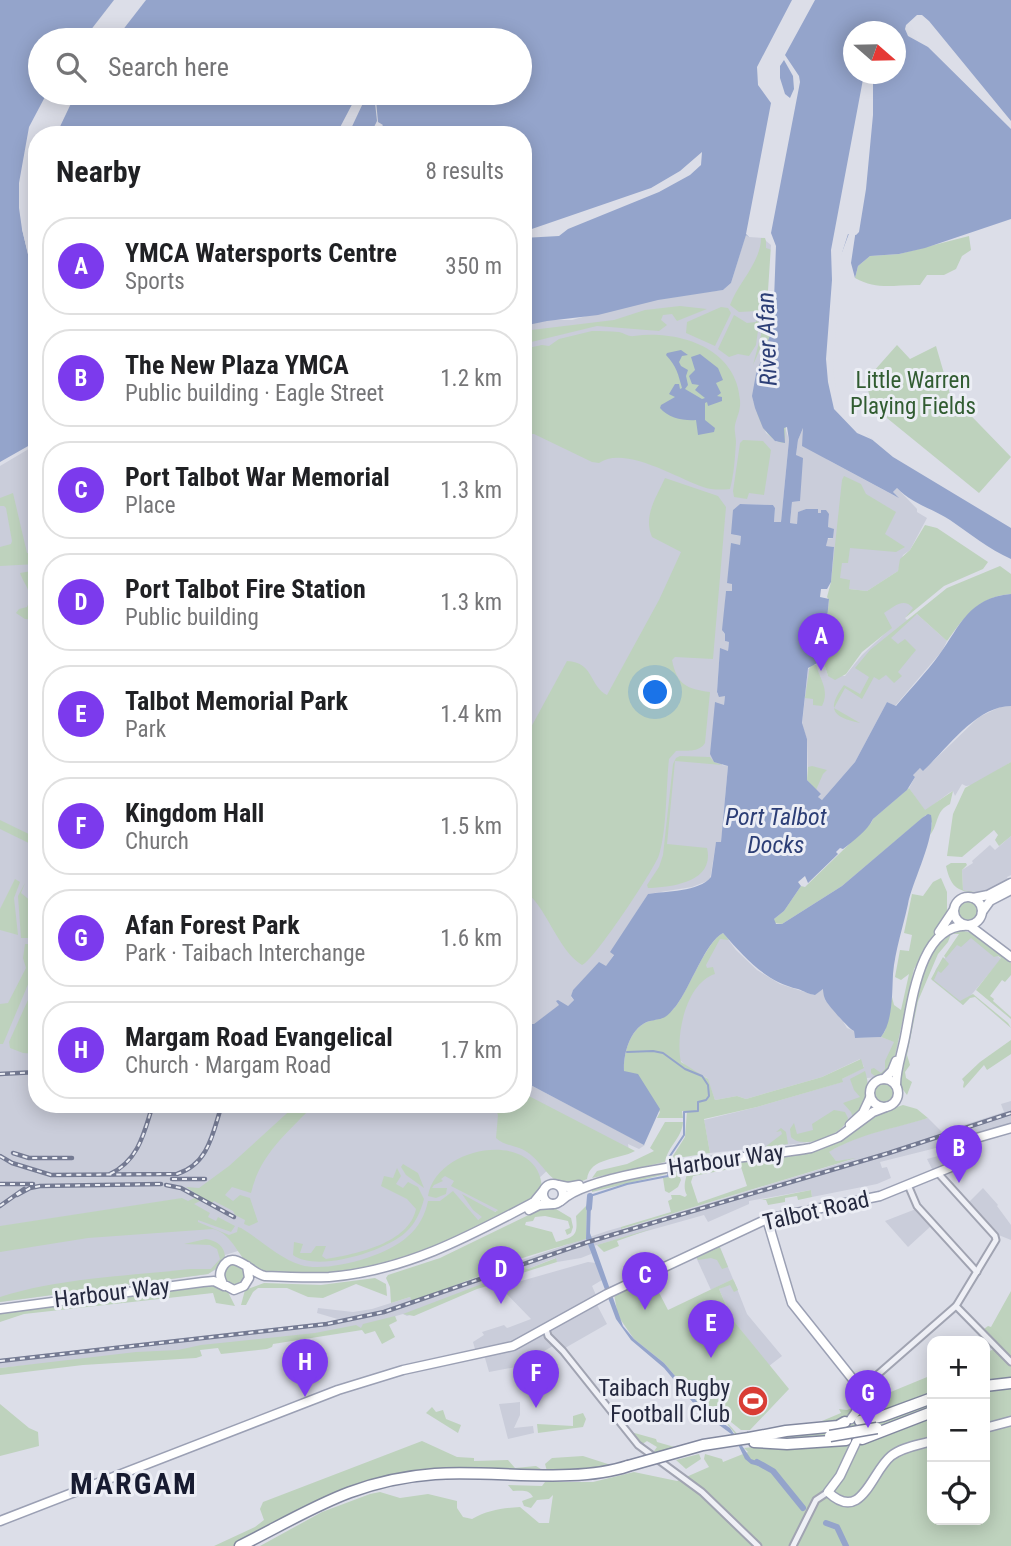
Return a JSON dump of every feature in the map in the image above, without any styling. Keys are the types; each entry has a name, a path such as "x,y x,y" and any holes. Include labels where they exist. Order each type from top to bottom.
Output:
{"highway":[{"path":"990,1388 1011,1386"},
{"path":"751,1441 786,1431 838,1426 854,1419 927,1406"},
{"path":"751,1441 777,1444 853,1443 927,1407"},
{"path":"240,1546 315,1505 367,1485 437,1474 582,1479 706,1449 877,1426 927,1407"},
{"path":"251,1546 320,1508 378,1487 437,1478 546,1477"}],"main road":[{"path":"1011,883 988,895 958,900 947,923 928,945 910,989 892,1070 884,1079 873,1084 870,1098 878,1106 894,1104 897,1098 896,1086 914,989 922,965 943,934 954,927 977,921 990,901 1011,890"},
{"path":"973,898 980,904 986,930 1011,951"},
{"path":"953,911 958,921 976,929 1011,957"},
{"path":"884,1079 891,1080 896,1086"},
{"name":"Harbour Way","path":"558,1185 571,1187 650,1166 809,1144 834,1135 855,1121 865,1110 870,1098"},
{"name":"Harbour Way","path":"244,1286 256,1281 324,1282 384,1273 446,1252 534,1207 557,1203 569,1194 589,1186 653,1170 811,1148 839,1137 875,1110 886,1107"},
{"name":"Talbot Road","path":"0,1521 334,1392 392,1374 513,1346 610,1293 767,1219 875,1198 964,1161 973,1139 1011,1128"},
{"path":"247,1266 250,1275 244,1286 234,1290 224,1286 220,1277 222,1267 233,1260 241,1262 247,1266 259,1275 298,1278 330,1277 389,1267 454,1243 534,1202 543,1191 549,1184 558,1185 563,1192 557,1203 545,1200 543,1191"},
{"path":"767,1219 792,1303 860,1390 854,1419 842,1431 853,1443"},
{"name":"Harbour Way","path":"0,1306 201,1278 222,1267"},
{"name":"Harbour Way","path":"0,1306 203,1282 224,1286"},
{"path":"854,1419 865,1431 853,1443 840,1476 828,1492 846,1502 856,1501 863,1496 890,1457 901,1450 927,1442"},
{"path":"990,1427 1011,1421"}],"street":[{"path":"860,1390 956,1306 996,1238 938,1173"},
{"path":"908,1185 917,1206 977,1272"},
{"path":"956,1306 1011,1362"},
{"path":"546,1329 638,1445 702,1492 758,1546"},
{"path":"793,1546 816,1500 828,1492"}],"shaded area":[{"path":"746,234 770,237 775,244 771,335 756,374 753,400 766,433 777,442 785,440 785,427 789,440 781,522 774,522 773,505 740,504 733,510 735,535 741,536 740,545 735,545 727,583 733,583 732,591 726,591 723,632 725,641 729,642 728,651 720,649 717,692 725,696 724,705 721,705 722,765 728,766 721,843 716,843 710,880 692,887 648,894 611,952 614,954 606,967 599,963 573,990 571,997 574,1000 568,1006 560,1005 532,1024 532,320 572,320 646,299 723,290 731,283"},
{"path":"803,428 828,460 895,496 893,492 897,488 917,512 927,518 910,550 903,555 898,571 867,591 831,587 834,547 826,546 827,539 833,538 833,529 828,527 829,514 817,513 817,509 806,509 799,512 797,524 790,523 792,502 800,501 796,455"},
{"path":"28,449 28,1113 532,1113 532,1086 645,1145 639,1149 628,1144 629,1152 550,1168 536,1181 525,1197 478,1220 417,1247 348,1265 295,1271 241,1250 225,1255 225,1260 217,1269 208,1274 0,1302 0,466"},
{"path":"874,600 909,603 914,608 905,618 907,620 917,614 947,641 942,651 895,706 887,702 855,762 822,800 808,775 807,739 802,725 808,669 823,660 828,676 845,676 862,655 891,628"},
{"path":"1011,706 1011,762 973,785 962,784 955,796 953,791 925,811 909,788 915,777 913,774 920,768 924,770 979,717 1000,707"},
{"path":"1011,836 1011,875 1007,877 1008,880 980,893 963,890 962,870 973,863 972,861 990,845 995,850"},
{"path":"724,934 757,970 780,984 814,995 823,989 825,1000 838,1013 847,1028 854,1031 855,1038 881,1037 898,1043 894,1060 879,1077 867,1078 868,1085 858,1113 840,1129 803,1143 710,1153 704,1120 842,1082 842,1079 864,1067 860,1059 822,1077 746,1099 737,1096 715,1100 707,1078 689,1069 675,1055 684,995 704,956"},
{"path":"974,936 1001,959 963,1005 932,980 936,969 954,946"},
{"path":"1011,1101 1011,1125 948,1145 880,1162 882,1168 887,1167 891,1178 877,1184 812,1197 811,1190 749,1201 749,1204 708,1222 704,1215 590,1247 591,1254 581,1258 557,1262 555,1258 528,1269 524,1268 407,1316 396,1316 364,1329 285,1340 0,1368 0,1359 341,1320 317,1313 318,1308 353,1312 410,1297 413,1302 500,1268 506,1263 854,1159 836,1161 828,1152 865,1135 928,1118 942,1132 1004,1112 1001,1104"},
{"path":"953,1148 960,1151 962,1157 933,1171 927,1159 953,1152"},
{"path":"983,1188 1011,1225 1011,1240 996,1234 968,1203"},
{"path":"916,1209 931,1226 908,1247 885,1221"},
{"path":"719,1245 733,1279 711,1290 695,1255"},
{"path":"588,1262 596,1263 599,1270 602,1280 592,1286 596,1303 607,1324 565,1348 560,1342 516,1367 489,1372 485,1358 475,1349 473,1342 484,1335 482,1332 504,1325 507,1328 531,1319 500,1287"},
{"path":"734,1281 747,1314 782,1356 769,1366 732,1319 719,1289"},
{"path":"520,1402 520,1415 514,1428 533,1426 534,1433 508,1439 499,1404"}],"green space":[{"path":"813,5 808,31 799,45 803,95 780,219 780,336 784,362 782,392 786,415 785,443 773,439 765,430 754,400 755,380 770,338 760,349 753,365 763,315 758,311 739,312 730,305 757,256 761,238 766,238 766,248 772,250 772,256 775,244 770,237 800,82 785,55"},
{"path":"969,236 971,250 962,256 956,269 944,275 927,275 920,285 880,286 855,278 858,266 870,256 899,254"},
{"path":"680,306 707,309 677,321 672,314 663,315 661,320 667,325 659,331 597,326 532,342 532,330 614,320 645,310"},
{"path":"721,307 728,308 731,313 715,346 686,333 687,322"},
{"path":"734,315 747,323 756,320 759,323 756,345 749,356 738,354 729,357 718,349"},
{"path":"592,331 619,332 632,336 669,336 702,346 716,355 728,367 736,382 740,404 735,427 736,442 730,489 706,488 636,460 610,458 599,463 592,462 532,434 532,347 549,346 559,339"},
{"name":"Little Warren Playing Fields","path":"897,345 910,359 936,346 950,394 1011,457 979,493 882,414 870,399 866,380"},
{"path":"743,440 763,441 771,450 764,495 749,493 747,499 734,497 733,491 740,443"},
{"path":"844,476 861,484 866,494 896,512 885,534 905,547 896,552 850,548 848,563 842,563 840,578 850,580 849,589 867,591 898,571 900,559 910,550 925,525 937,528 988,562 983,569 944,586 905,618 913,608 906,603 898,604 884,613 892,628 862,652 846,674 835,680 828,676 823,660 829,600 827,597"},
{"path":"665,478 718,496 726,507 713,659 675,657 672,660 677,675 684,684 710,692 705,743 696,750 676,751 669,759 665,821 659,855 623,914 598,949 582,965 565,949 532,898 532,725 567,661 582,665 607,695 659,600 681,552 652,537 649,522 652,507"},
{"path":"13,493 28,553 28,564 0,566 0,547 11,544 12,541 6,508 0,506 0,498"},
{"path":"1000,566 1011,574 1011,594 990,599 973,609 947,641 917,614 891,638 898,644 905,639 916,650 898,672 902,676 894,683 886,675 879,680 874,677 862,699 845,688 834,708 835,700 844,685 860,694 869,677 855,668 870,650 947,588"},
{"path":"28,572 28,590 20,573"},
{"path":"28,604 28,619 16,613 19,609"},
{"path":"810,665 816,665 824,685 822,706 813,705 813,699 805,698"},
{"path":"834,708 860,723 843,718"},
{"path":"710,757 722,765 675,761 667,844 707,848 708,859 705,868 690,880 648,888 647,885 659,867 663,855 673,764 676,758"},
{"path":"1011,762 1011,836 999,846 995,840 998,835 994,830 962,857 947,856 953,814 965,788"},
{"path":"808,767 827,770 816,790 807,780"},
{"path":"909,788 925,810 953,791 950,804 939,814 930,835 932,823 926,815 842,886 782,924 774,923 774,919 784,911 801,886 805,887 873,819"},
{"path":"0,820 28,834 28,843 0,829"},
{"path":"951,863 966,863 962,870 963,890 980,893 961,890 953,884 946,866"},
{"path":"941,878 947,892 947,914 914,969 894,1060 884,1076 876,1077 871,1073 871,1069 881,1073 885,1069 885,1061 894,1042 881,1037 885,1031 892,997 894,1005 901,1010 909,974 901,980 895,977 900,950 909,951 912,935 904,933 912,894 923,896 933,882"},
{"path":"15,879 20,882 14,898 18,935 0,930 0,909"},
{"path":"25,883 21,893 28,899 28,938 21,938 18,896"},
{"path":"968,900 976,903 979,911 976,919 968,922 960,919 957,911 960,903"},
{"path":"966,930 964,931 976,934 1011,963 1011,975 1005,982 1002,980 990,996 1011,1019 976,990 1001,958 994,957 971,938 961,947 957,945 946,958 944,956 959,934 954,934"},
{"path":"723,933 729,940 720,939 706,965 707,968 713,967 715,974 705,979 690,999 681,1025 680,1039 681,1062 708,1079 715,1100 737,1096 746,1099 822,1077 861,1059 864,1068 842,1079 843,1082 704,1119 710,1153 671,1159 685,1137 687,1111 682,1111 683,1118 657,1118 660,1112 624,1071 625,1057 629,1042 637,1029 670,1013 676,1006 711,945"},
{"path":"951,935 938,954 918,1001 907,1055 910,1065 905,1072 906,1078 912,1082 907,1095 901,1087 900,1076 921,978 938,946"},
{"path":"25,944 28,944 28,984 3,1044 0,1044 0,1004 8,1003 26,968 23,958"},
{"path":"943,957 949,964 941,973 938,971 934,980 960,1001 973,994 1011,1028 975,997 963,1005 931,979"},
{"path":"28,1000 28,1053 10,1048 9,1042"},
{"path":"1011,1040 1011,1054 987,1070 984,1065 963,1087 962,1079"},
{"path":"865,1071 866,1096 853,1118 843,1103 860,1097 850,1079"},
{"path":"884,1082 892,1086 896,1094 892,1102 884,1106 876,1102 872,1094 876,1086"},
{"path":"532,1098 635,1151 599,1163 589,1172 587,1179 566,1184 558,1182 527,1152 496,1138 497,1113 532,1113"},
{"path":"903,1105 917,1109 928,1118 865,1136 829,1152 836,1161 856,1158 621,1229 671,1212 668,1201 672,1199 671,1195 687,1195 685,1185 690,1168 774,1157 843,1138 879,1113","holes":["741,1167 747,1186 698,1203 691,1182 693,1176"]},
{"path":"834,1110 845,1112 848,1118 840,1130 814,1141 797,1141 791,1137 790,1129 794,1123 797,1134 813,1130 812,1124"},
{"path":"287,1113 306,1113 268,1155 251,1193 232,1187 225,1195 233,1201 240,1195 250,1198 258,1222 249,1226 244,1224 245,1220 214,1201 212,1203 204,1199 194,1204 210,1213 208,1217 216,1221 218,1217 235,1226 231,1232 198,1222 229,1235 237,1232 238,1227 241,1228 293,1262 312,1267 341,1265 386,1251 398,1244 418,1225 428,1201 440,1201 453,1191 478,1220 482,1217 473,1210 462,1194 495,1212 498,1210 451,1186 454,1181 445,1176 441,1179 443,1181 432,1188 447,1188 446,1194 436,1198 428,1196 435,1178 449,1164 468,1155 488,1150 508,1151 525,1157 537,1170 542,1189 534,1200 450,1241 394,1261 334,1272 264,1274 249,1265 228,1238 213,1229 88,1238 0,1252 0,1226 182,1198 188,1201 199,1196 186,1187 199,1188 229,1166"},
{"path":"665,1122 683,1122 665,1162 592,1178 597,1171 627,1164 654,1151 650,1148"},
{"path":"781,1128 786,1132 788,1144 765,1147 782,1134 781,1131 776,1132"},
{"path":"403,1164 418,1173 424,1188 406,1175 401,1167"},
{"path":"397,1168 401,1176 396,1184 403,1188 408,1182 418,1187 424,1199 417,1217 406,1232 383,1246 334,1261 304,1260 293,1255 294,1242 303,1244 300,1253 311,1253 316,1246 326,1246 322,1256 326,1259 380,1245 403,1230 416,1209 407,1199 381,1186 384,1176 393,1178"},
{"path":"672,1171 678,1172 681,1180 678,1187 669,1193 665,1191 663,1178 673,1176"},
{"path":"667,1172 666,1174 592,1192 592,1188"},
{"path":"811,1190 812,1197 798,1200 797,1196 785,1198 785,1202 768,1205 766,1200 761,1200"},
{"path":"587,1205 586,1239 515,1261 412,1302 410,1297 391,1303 390,1287 386,1278 388,1275 440,1258 543,1208 556,1209 571,1218 571,1233 567,1235 565,1230 570,1228 568,1221 545,1216 535,1217 525,1225 552,1232 556,1242 567,1239 576,1232 576,1216"},
{"path":"654,1228 617,1241 619,1246 604,1252 597,1245"},
{"path":"206,1239 219,1244 225,1254 223,1264 208,1274 0,1302 0,1297 70,1282 211,1269 220,1259 217,1249 210,1245 184,1244"},
{"path":"719,1245 728,1267 722,1269 717,1260 698,1260 695,1255"},
{"path":"556,1258 557,1262 477,1289 414,1316 403,1314 524,1268 528,1269"},
{"path":"235,1264 243,1267 246,1275 243,1283 235,1286 227,1283 224,1275 227,1267"},
{"path":"651,1277 668,1310 733,1279 738,1290 734,1292 730,1285 719,1289 732,1319 789,1389 750,1430 741,1430 726,1418 737,1436 727,1424 706,1412 664,1363 634,1339 618,1316 614,1294"},
{"path":"375,1278 386,1284 387,1296 356,1284 323,1298 308,1297 287,1288 258,1288 246,1305 241,1305 245,1290 264,1283 321,1285"},
{"path":"212,1284 228,1292 235,1306 216,1303 213,1293 24,1314 0,1322 0,1312"},
{"path":"1011,1291 1011,1546 260,1546 322,1512 380,1492 400,1498 428,1494 457,1501 457,1508 463,1517 472,1519 495,1510 520,1507 539,1523 549,1523 553,1495 549,1499 537,1500 531,1508 524,1506 522,1501 533,1497 531,1494 513,1491 508,1485 542,1486 545,1482 593,1482 634,1472 677,1481 709,1467 704,1459 705,1454 722,1459 723,1462 748,1452 744,1448 762,1446 841,1413 839,1409 847,1410 927,1377 927,1525 990,1525 990,1351 999,1347 984,1329 991,1327"},
{"path":"395,1316 397,1321 389,1325 395,1337 382,1344 375,1331 365,1334 362,1330 273,1344 267,1349 221,1354 218,1348 200,1350 202,1356 196,1358 83,1365 0,1375 0,1368 136,1352 178,1350 201,1345 315,1333 356,1325 361,1328 363,1324"},
{"path":"522,1367 526,1369 544,1393 522,1387"},
{"path":"0,1404 29,1428 38,1432 39,1446 0,1456"},
{"path":"432,1407 436,1412 443,1410 446,1419 461,1425 458,1433 426,1413"},
{"path":"583,1413 586,1419 583,1427 538,1433 537,1424 573,1426 573,1416"},
{"path":"631,1432 678,1448 654,1456 652,1454 657,1447 647,1441 641,1445"},
{"path":"422,1441 457,1457 474,1458 474,1461 508,1460 515,1468 536,1466 544,1471 376,1479 326,1496 233,1546 214,1546 264,1520 260,1509 263,1502"},
{"path":"699,1454 701,1459 686,1469 676,1460"},
{"path":"583,1456 614,1466 592,1470 547,1471 545,1464 552,1458"}],"water":[{"name":"Port Talbot Docks","path":"0,0 1011,0 1011,219 925,248 899,254 870,256 858,266 855,278 851,263 858,216 854,220 838,263 830,348 833,388 842,408 857,427 893,457 1011,528 1011,559 950,520 909,498 897,488 893,492 899,498 802,446 803,428 796,455 803,458 800,501 792,502 790,523 797,524 798,512 806,509 818,509 818,513 826,510 829,514 828,527 834,529 833,538 828,538 826,546 834,547 831,582 827,589 821,589 820,597 829,599 823,660 808,668 802,723 807,739 807,780 821,794 818,797 822,800 855,762 887,702 896,706 934,662 975,607 996,597 1011,594 1011,706 998,708 974,721 923,771 920,768 913,775 915,777 907,790 873,819 860,836 843,849 840,848 836,852 838,854 808,883 805,876 798,882 801,886 784,911 774,919 776,924 782,924 842,886 922,818 931,815 930,835 910,895 895,957 890,1015 881,1037 855,1038 854,1031 826,1001 823,989 815,995 776,981 748,960 723,933 710,945 672,1010 664,1017 643,1024 629,1042 624,1071 638,1074 660,1109 644,1145 532,1086 532,1024 559,1005 556,1001 558,1000 568,1006 574,1000 571,996 573,990 599,962 606,966 614,955 610,952 648,894 691,888 706,882 711,877 716,842 721,842 728,766 714,762 710,754 715,702 724,705 725,696 719,697 717,692 720,648 728,651 729,642 725,641 722,630 726,591 732,591 732,584 727,583 731,543 740,545 741,536 731,534 733,510 740,504 773,505 774,522 781,522 789,440 787,427 784,428 785,443 775,441 763,428 752,396 756,374 773,327 775,244 770,237 746,235 731,283 723,290 658,300 598,315 532,324 532,126 28,126 28,191 22,229 28,254 28,446 0,462"},
{"path":"681,350 688,355 682,356 679,362 688,370 688,385 685,389 702,399 705,398 695,390 699,385 692,384 689,376 695,370 691,357 700,354 718,368 723,380 716,383 721,393 717,396 722,397 722,401 708,406 707,402 705,403 705,420 715,428 714,432 698,435 696,420 677,418 660,408 675,397 669,394 675,384 682,388 675,367 666,355"},
{"path":"587,1203 591,1203 590,1233 623,1326 634,1339 664,1363 706,1412 730,1428 751,1459 765,1464 763,1467 751,1464 745,1459 734,1436 700,1411 664,1368 631,1340 616,1319 586,1239"}],"pier":[{"path":"114,0 146,0 124,28 92,28"},
{"path":"792,0 815,0 785,55 800,82 771,233 776,246 773,327 768,291 771,245 765,238 749,237 746,234 771,103 758,85 757,67","holes":["784,60 793,76 794,89 790,98 785,94 780,78 780,66"]},
{"path":"917,15 922,15 929,21 1011,121 1011,129 928,47 908,36 906,25"},
{"path":"862,84 873,84 866,189 859,232 856,235 848,234 842,253 833,369 836,387 846,409 873,440 857,433 834,409 828,382 826,359 832,280 831,250"},
{"path":"41,105 70,105 60,126 30,126"},
{"path":"352,105 362,105 352,126 341,126"},
{"path":"375,105 378,122 382,126 374,126 377,121"},
{"path":"28,133 28,254 19,208 19,183"},
{"path":"702,152 701,165 690,175 659,192 568,229 559,236 532,238 532,229 651,188 680,171"}],"waterway":[{"path":"627,1052 663,1053 685,1069 702,1076 708,1085 709,1096 698,1102 698,1111 684,1112 684,1135 668,1159"},
{"path":"590,1196 627,1184 668,1176 669,1171"},
{"path":"589,1208 590,1196"},
{"path":"757,1462 773,1471 803,1508"},
{"path":"826,1523 837,1527 846,1546"}],"railway":[{"path":"0,1074 28,1072"},
{"path":"110,1174 134,1153 150,1113"},
{"path":"0,1156 12,1163 51,1175 177,1174 188,1169 203,1155 219,1113"},
{"path":"0,1361 327,1324 384,1312 588,1242 889,1153 1011,1113"},
{"path":"13,1153 29,1158 72,1158"},
{"path":"172,1179 205,1179"},
{"path":"0,1184 33,1184"},
{"path":"17,1195 40,1186 161,1184"},
{"path":"166,1185 181,1188 234,1217"},
{"path":"0,1206 24,1189"}],"place":[{"name":"YMCA Watersports Centre","path":"821,671"},
{"name":"The New Plaza YMCA","path":"959,1183"},
{"name":"Port Talbot Fire Station","path":"501,1304"},
{"name":"Port Talbot War Memorial","path":"645,1310"},
{"name":"Talbot Memorial Park","path":"711,1358"},
{"name":"Margam Road Evangelical","path":"305,1397"},
{"name":"Taibach Rugby Football Club","path":"753,1401"},
{"name":"Kingdom Hall","path":"536,1408"},
{"name":"Afan Forest Park","path":"868,1428"}],"district":[{"name":"MARGAM","path":"134,1483"}],"water label":[{"name":"River Afan","path":"767,339"}]}
